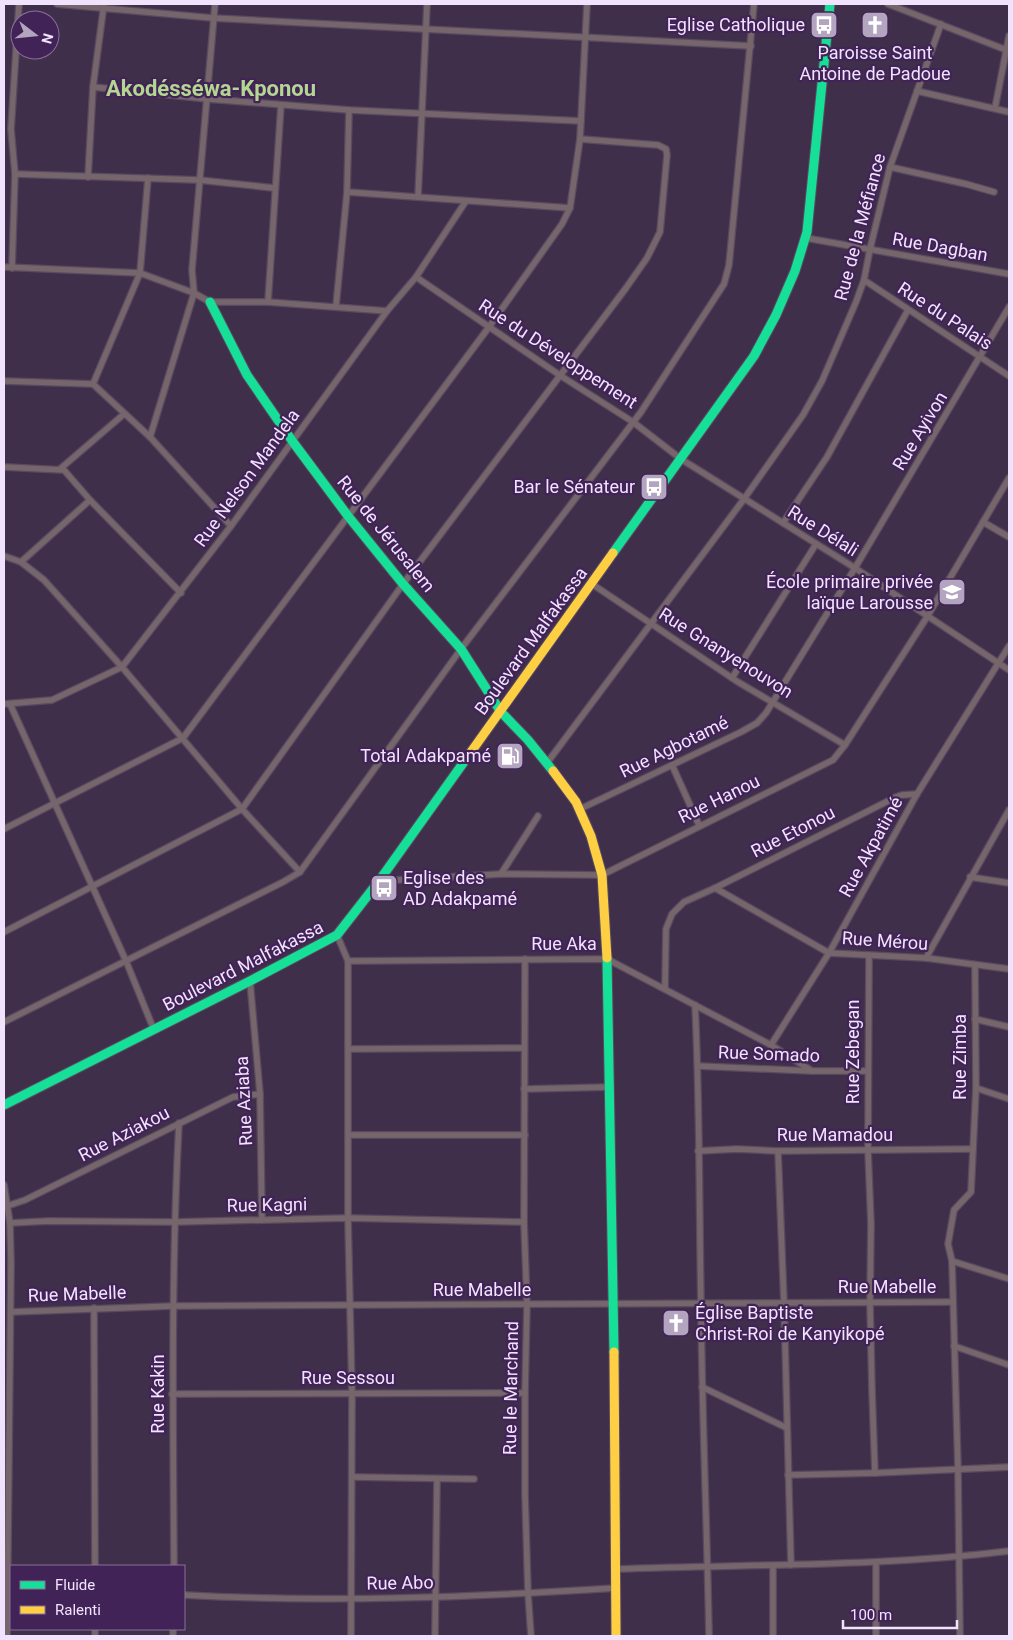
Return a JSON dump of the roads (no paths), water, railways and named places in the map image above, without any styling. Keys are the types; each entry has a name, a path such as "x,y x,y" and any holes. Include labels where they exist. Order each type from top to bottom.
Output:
{"street":[{"path":"12,268 14,174 11,129 19,4"},
{"path":"57,4 104,6 213,18 751,46"},
{"path":"150,438 194,293 192,270 215,4"},
{"path":"418,197 427,4"},
{"path":"4,829 183,738 489,327 562,224 570,208 580,139 587,4"},
{"path":"4,1022 300,872 461,649 633,422 724,284 730,265 754,4"},
{"name":"Boulevard Malfakassa","path":"4,1105 338,935 379,881 754,356 776,315 795,271 806,238 816,160 830,4"},
{"path":"888,4 1008,51"},
{"path":"88,177 93,87 104,6"},
{"name":"Rue de la Méfiance","path":"547,763 744,499 808,407 822,381 864,280 890,168 941,24"},
{"path":"995,108 1008,51 1009,36"},
{"path":"93,87 208,99 350,110 581,121"},
{"path":"917,91 1009,112"},
{"path":"268,302 274,188 281,105"},
{"path":"336,306 347,192 350,110"},
{"path":"4,129 11,129"},
{"path":"4,932 242,809 403,584 561,376 647,258 660,232 666,149 658,145 580,139"},
{"path":"890,168 994,192"},
{"path":"14,174 199,180 274,188"},
{"path":"93,384 140,273 148,178"},
{"path":"347,192 570,208"},
{"name":"Rue Nelson Mandela","path":"7,704 52,700 122,667 181,593 388,311 416,277 466,201"},
{"name":"Rue Dagban","path":"806,238 1009,274"},
{"path":"4,268 140,273 194,293 210,302 268,302 388,311"},
{"name":"Rue du Développement","path":"416,277 561,376 633,422 680,459"},
{"name":"Rue du Palais","path":"864,280 1009,376"},
{"name":"Rue de Jérusalem","path":"210,302 247,375 293,442 348,516 403,584 461,649 501,712 547,763 580,809 591,836 602,875 607,959 617,1569 616,1636"},
{"name":"Rue Ayivon","path":"773,702 981,358 1009,307"},
{"path":"783,523 827,457 908,310"},
{"path":"4,381 93,384 150,438 231,526"},
{"path":"60,468 124,414"},
{"name":"Rue Délali","path":"680,459 855,568 1009,670"},
{"path":"4,467 60,468 67,472 90,500 181,593"},
{"path":"927,617 1009,478"},
{"path":"21,562 90,500"},
{"path":"984,522 1009,537"},
{"path":"732,678 816,544"},
{"path":"4,556 21,562 44,580 122,667 242,809 300,872"},
{"name":"Rue Gnanyenouvon","path":"592,584 732,678 846,745"},
{"name":"Rue Hanou","path":"602,875 832,760 846,745 927,617"},
{"name":"Rue Akpatimé","path":"771,1045 829,953 917,794 1009,646"},
{"name":"Rue Agbotamé","path":"580,809 757,723 773,702"},
{"path":"7,704 126,961 154,1030"},
{"path":"672,765 699,825"},
{"name":"Rue Etonou","path":"666,989 666,929 672,914 684,902 716,888 896,798 908,794 917,794"},
{"path":"926,958 1009,810"},
{"path":"500,874 538,816"},
{"path":"379,881 500,874 602,875"},
{"path":"970,877 1009,883"},
{"name":"Rue Mérou","path":"716,888 829,953 926,958 1009,969"},
{"path":"338,935 348,961 348,1218 352,1394 351,1636"},
{"name":"Rue Zebegan","path":"869,955 868,1150 875,1473"},
{"name":"Rue le Marchand","path":"525,959 523,1048 524,1222 527,1305 525,1393 528,1593 531,1636"},
{"name":"Rue Aka","path":"348,961 607,959 771,1045 812,1071"},
{"name":"Rue Zimba","path":"960,1636 960,1557 952,1260 948,1244 954,1210 971,1192 976,1088 975,965"},
{"name":"Rue Aziaba","path":"250,981 260,1094 262,1220"},
{"path":"695,1005 699,1109 702,1387 709,1636"},
{"path":"975,1019 1009,1027"},
{"path":"348,1049 523,1048"},
{"name":"Rue Somado","path":"698,1066 812,1071 868,1071"},
{"path":"524,1089 610,1086"},
{"path":"976,1088 1009,1099"},
{"name":"Rue Aziakou","path":"6,1206 25,1200 233,1097 260,1094"},
{"name":"Rue Kakin","path":"174,1565 172,1306 179,1123"},
{"path":"349,1135 524,1135"},
{"name":"Rue Mamadou","path":"698,1151 737,1149 972,1149"},
{"path":"778,1150 791,1565"},
{"path":"4,1185 10,1223 12,1312 6,1396 7,1636"},
{"name":"Rue Kagni","path":"10,1223 348,1218 524,1222"},
{"path":"952,1260 1009,1279"},
{"name":"Rue Mabelle","path":"12,1312 172,1306 953,1302"},
{"path":"94,1308 96,1565"},
{"path":"954,1346 1009,1365"},
{"path":"702,1387 787,1428"},
{"name":"Rue Sessou","path":"172,1394 525,1393"},
{"path":"788,1475 1009,1467"},
{"path":"352,1477 474,1479"},
{"path":"435,1636 437,1479"},
{"path":"617,1569 876,1563 960,1557 1009,1551"},
{"path":"876,1563 876,1636"},
{"path":"773,1566 773,1636"},
{"name":"Rue Abo","path":"185,1595 260,1598 435,1598 616,1588"}],"place":[{"name":"Eglise Catholique","path":"824,25"},
{"name":"Paroisse Saint Antoine de Padoue","path":"875,25"},
{"name":"Bar le Sénateur","path":"654,487"},
{"name":"École primaire privée laïque Larousse","path":"952,592"},
{"name":"Total Adakpamé","path":"510,756"},
{"name":"Eglise des AD Adakpamé","path":"384,888"},
{"name":"Église Baptiste Christ-Roi de Kanyikopé","path":"676,1323"}],"district":[{"name":"Akodésséwa-Kponou","path":"211,88"}]}
